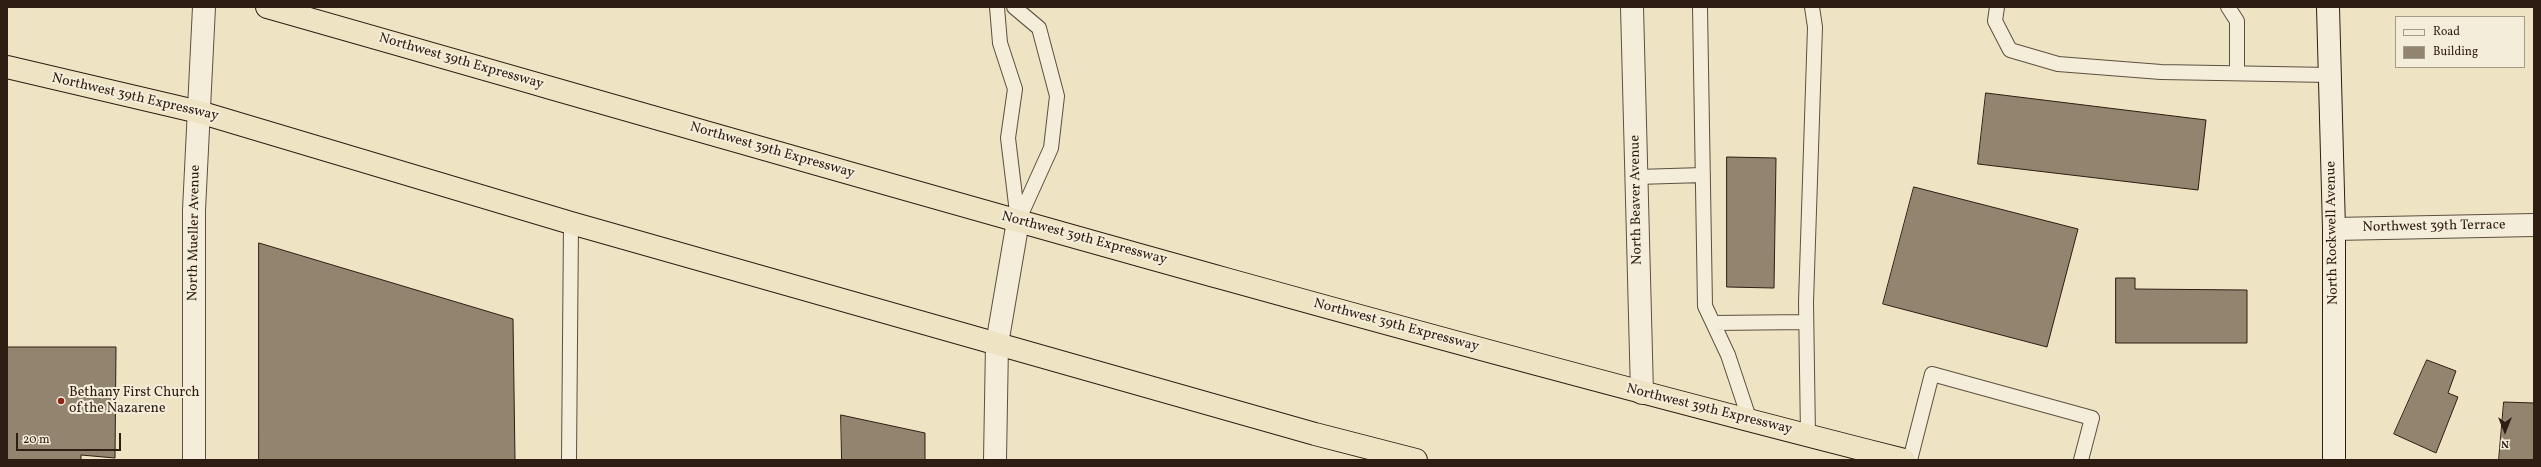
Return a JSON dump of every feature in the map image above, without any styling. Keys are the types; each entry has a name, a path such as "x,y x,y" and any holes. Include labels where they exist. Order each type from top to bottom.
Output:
{"highway":[{"name":"Northwest 39th Expressway","path":"267,7 1018,222 1642,394 1904,460"},
{"name":"Northwest 39th Expressway","path":"7,67 199,112 571,223 1308,432 1416,460"}],"street":[{"name":"North Mueller Avenue","path":"194,460 194,210 204,7"},
{"name":"North Beaver Avenue","path":"1632,7 1642,394"},
{"name":"North Rockwell Avenue","path":"2328,7 2334,228 2334,460"},
{"path":"994,460 997,344 1018,222"},
{"name":"Northwest 39th Terrace","path":"2334,228 2534,225"}],"lane":[{"path":"997,7 1000,43 1015,89 1008,138 1018,222"},
{"path":"1014,7 1039,28 1057,96 1051,148 1018,222"},
{"path":"1700,7 1705,306 1728,355 1750,421"},
{"path":"1808,436 1806,322 1815,27 1812,7"},
{"path":"1997,7 1996,21 2010,50 2058,64 2161,72 2330,75"},
{"path":"2228,7 2237,21 2237,73"},
{"path":"1637,177 1703,175"},
{"path":"568,460 571,223"},
{"path":"1713,323 1806,322"},
{"path":"1910,460 1932,374 2092,418 2081,460"}],"building":[{"path":"1986,93 2206,120 2198,190 1978,164"},
{"path":"1727,157 1776,158 1774,288 1727,287"},
{"path":"1914,187 2078,229 2047,347 1883,304"},
{"path":"259,243 513,319 515,460 259,460"},
{"path":"2116,278 2135,278 2135,289 2247,290 2247,343 2116,343"},
{"name":"Bethany First Church of the Nazarene","path":"7,347 116,347 115,458 81,455 81,460 7,460"},
{"path":"2427,360 2456,371 2448,393 2458,397 2436,453 2394,434"},
{"path":"2504,402 2534,403 2534,460 2499,460"},
{"path":"841,415 925,433 925,460 842,460"}],"place":[{"name":"Bethany First Church of the Nazarene","path":"61,401"}]}
